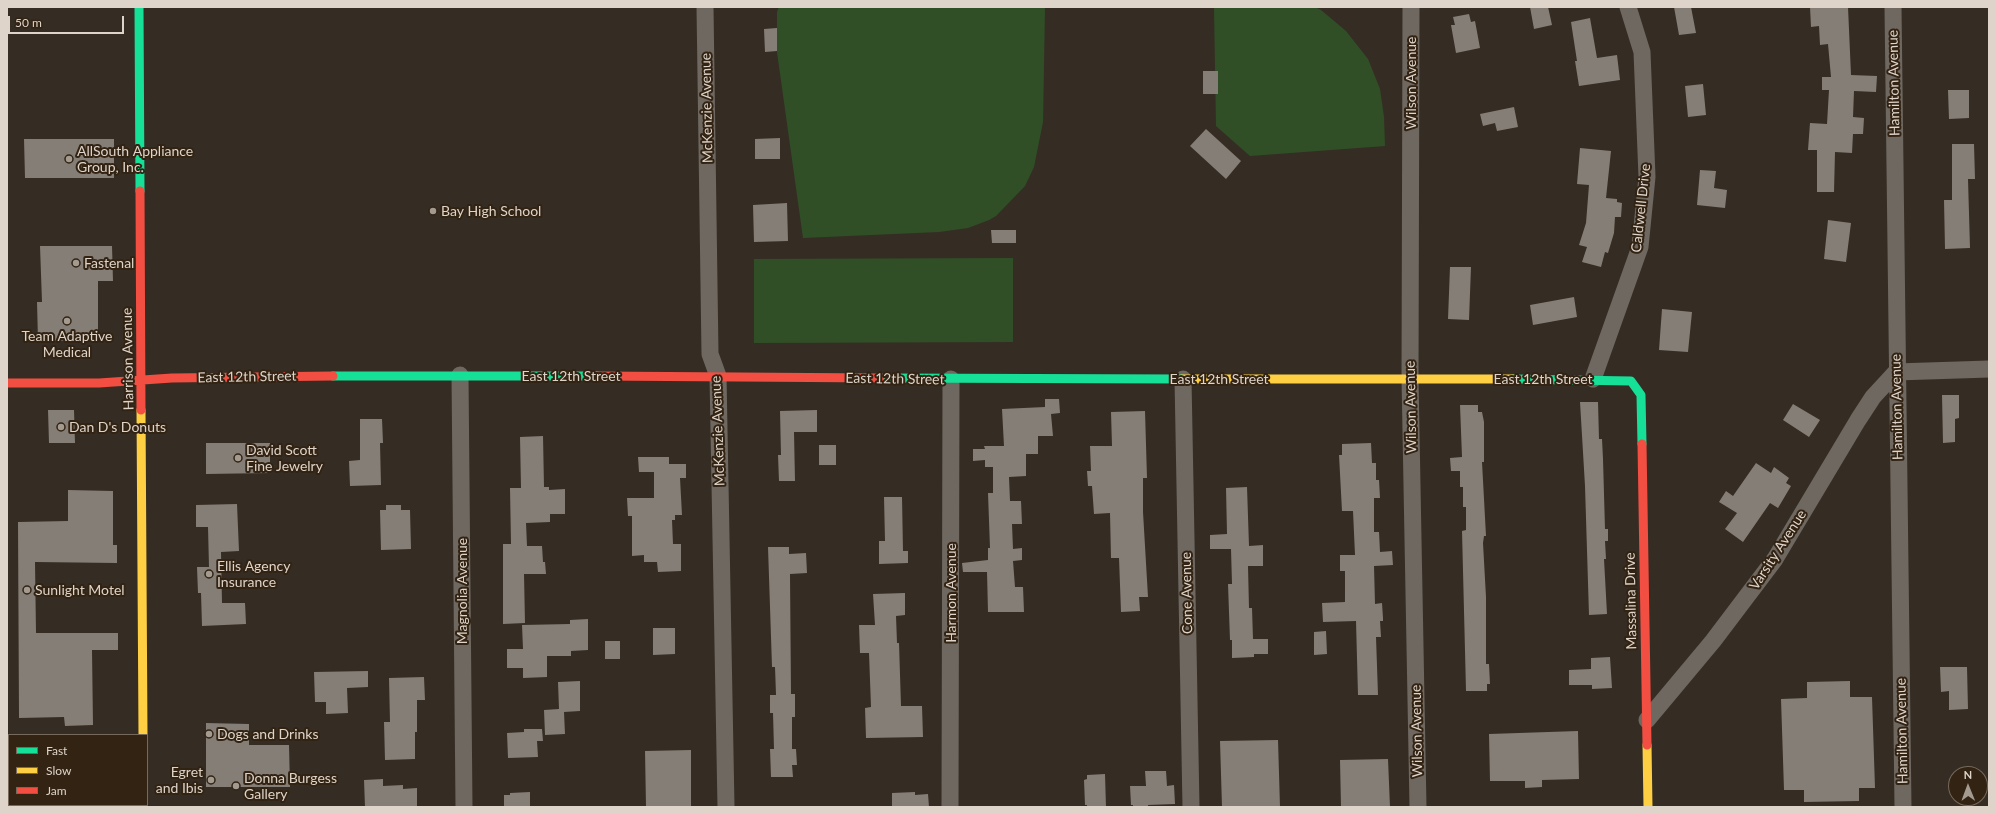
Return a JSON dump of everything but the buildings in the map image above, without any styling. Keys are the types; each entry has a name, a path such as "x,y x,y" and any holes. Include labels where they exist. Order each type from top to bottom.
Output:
{"street":[{"name":"Harrison Avenue","path":"139,7 143,734"},
{"name":"McKenzie Avenue","path":"705,7 710,354 718,376 726,807"},
{"name":"Wilson Avenue","path":"1411,7 1410,378 1418,807"},
{"name":"Caldwell Drive","path":"1593,379 1640,247 1647,177 1642,52 1628,7"},
{"name":"Hamilton Avenue","path":"1893,7 1896,372 1903,807"},
{"path":"1896,372 1989,369"},
{"name":"Varsity Avenue","path":"1647,720 1713,641 1775,559 1862,414 1873,397 1896,372"},
{"name":"East 12th Street","path":"7,383 99,383 142,380 460,376 718,376 951,379 1593,379 1631,381 1641,395"},
{"name":"Magnolia Avenue","path":"460,376 464,807"},
{"name":"Harmon Avenue","path":"950,807 951,379"},
{"name":"Cone Avenue","path":"1183,379 1191,807"},
{"name":"Massalina Drive","path":"1641,395 1648,807"}],"green space":[{"path":"779,7 1045,7 1043,122 1034,167 1025,186 996,216 968,228 939,232 803,238 777,52 777,12"},
{"path":"1214,7 1315,7 1321,10 1346,31 1368,59 1380,89 1384,117 1385,146 1250,156 1216,126"},
{"path":"1013,258 1013,342 754,343 754,259"}],"traffic: fast":[{"path":"139,7 140,191"},
{"path":"333,376 597,376"},
{"path":"880,378 1182,379"},
{"path":"1513,379 1631,381 1641,395 1642,444"}],"traffic: slow":[{"path":"1182,379 1513,379"},
{"path":"141,410 143,734"},
{"path":"1647,745 1648,807"}],"traffic: jam":[{"path":"140,191 141,410"},
{"path":"7,383 99,383 172,378 333,376"},
{"path":"597,376 880,378"},
{"path":"1642,444 1647,745"}],"place":[{"name":"AllSouth Appliance Group, Inc.","path":"69,159"},
{"name":"Bay High School","path":"433,211"},
{"name":"Fastenal","path":"76,263"},
{"name":"Team Adaptive Medical","path":"67,321"},
{"name":"Dan D's Donuts","path":"61,427"},
{"name":"David Scott Fine Jewelry","path":"238,458"},
{"name":"Ellis Agency Insurance","path":"209,574"},
{"name":"Sunlight Motel","path":"27,590"},
{"name":"Dogs and Drinks","path":"209,734"},
{"name":"Egret and Ibis","path":"211,780"},
{"name":"Donna Burgess Gallery","path":"236,786"}]}
